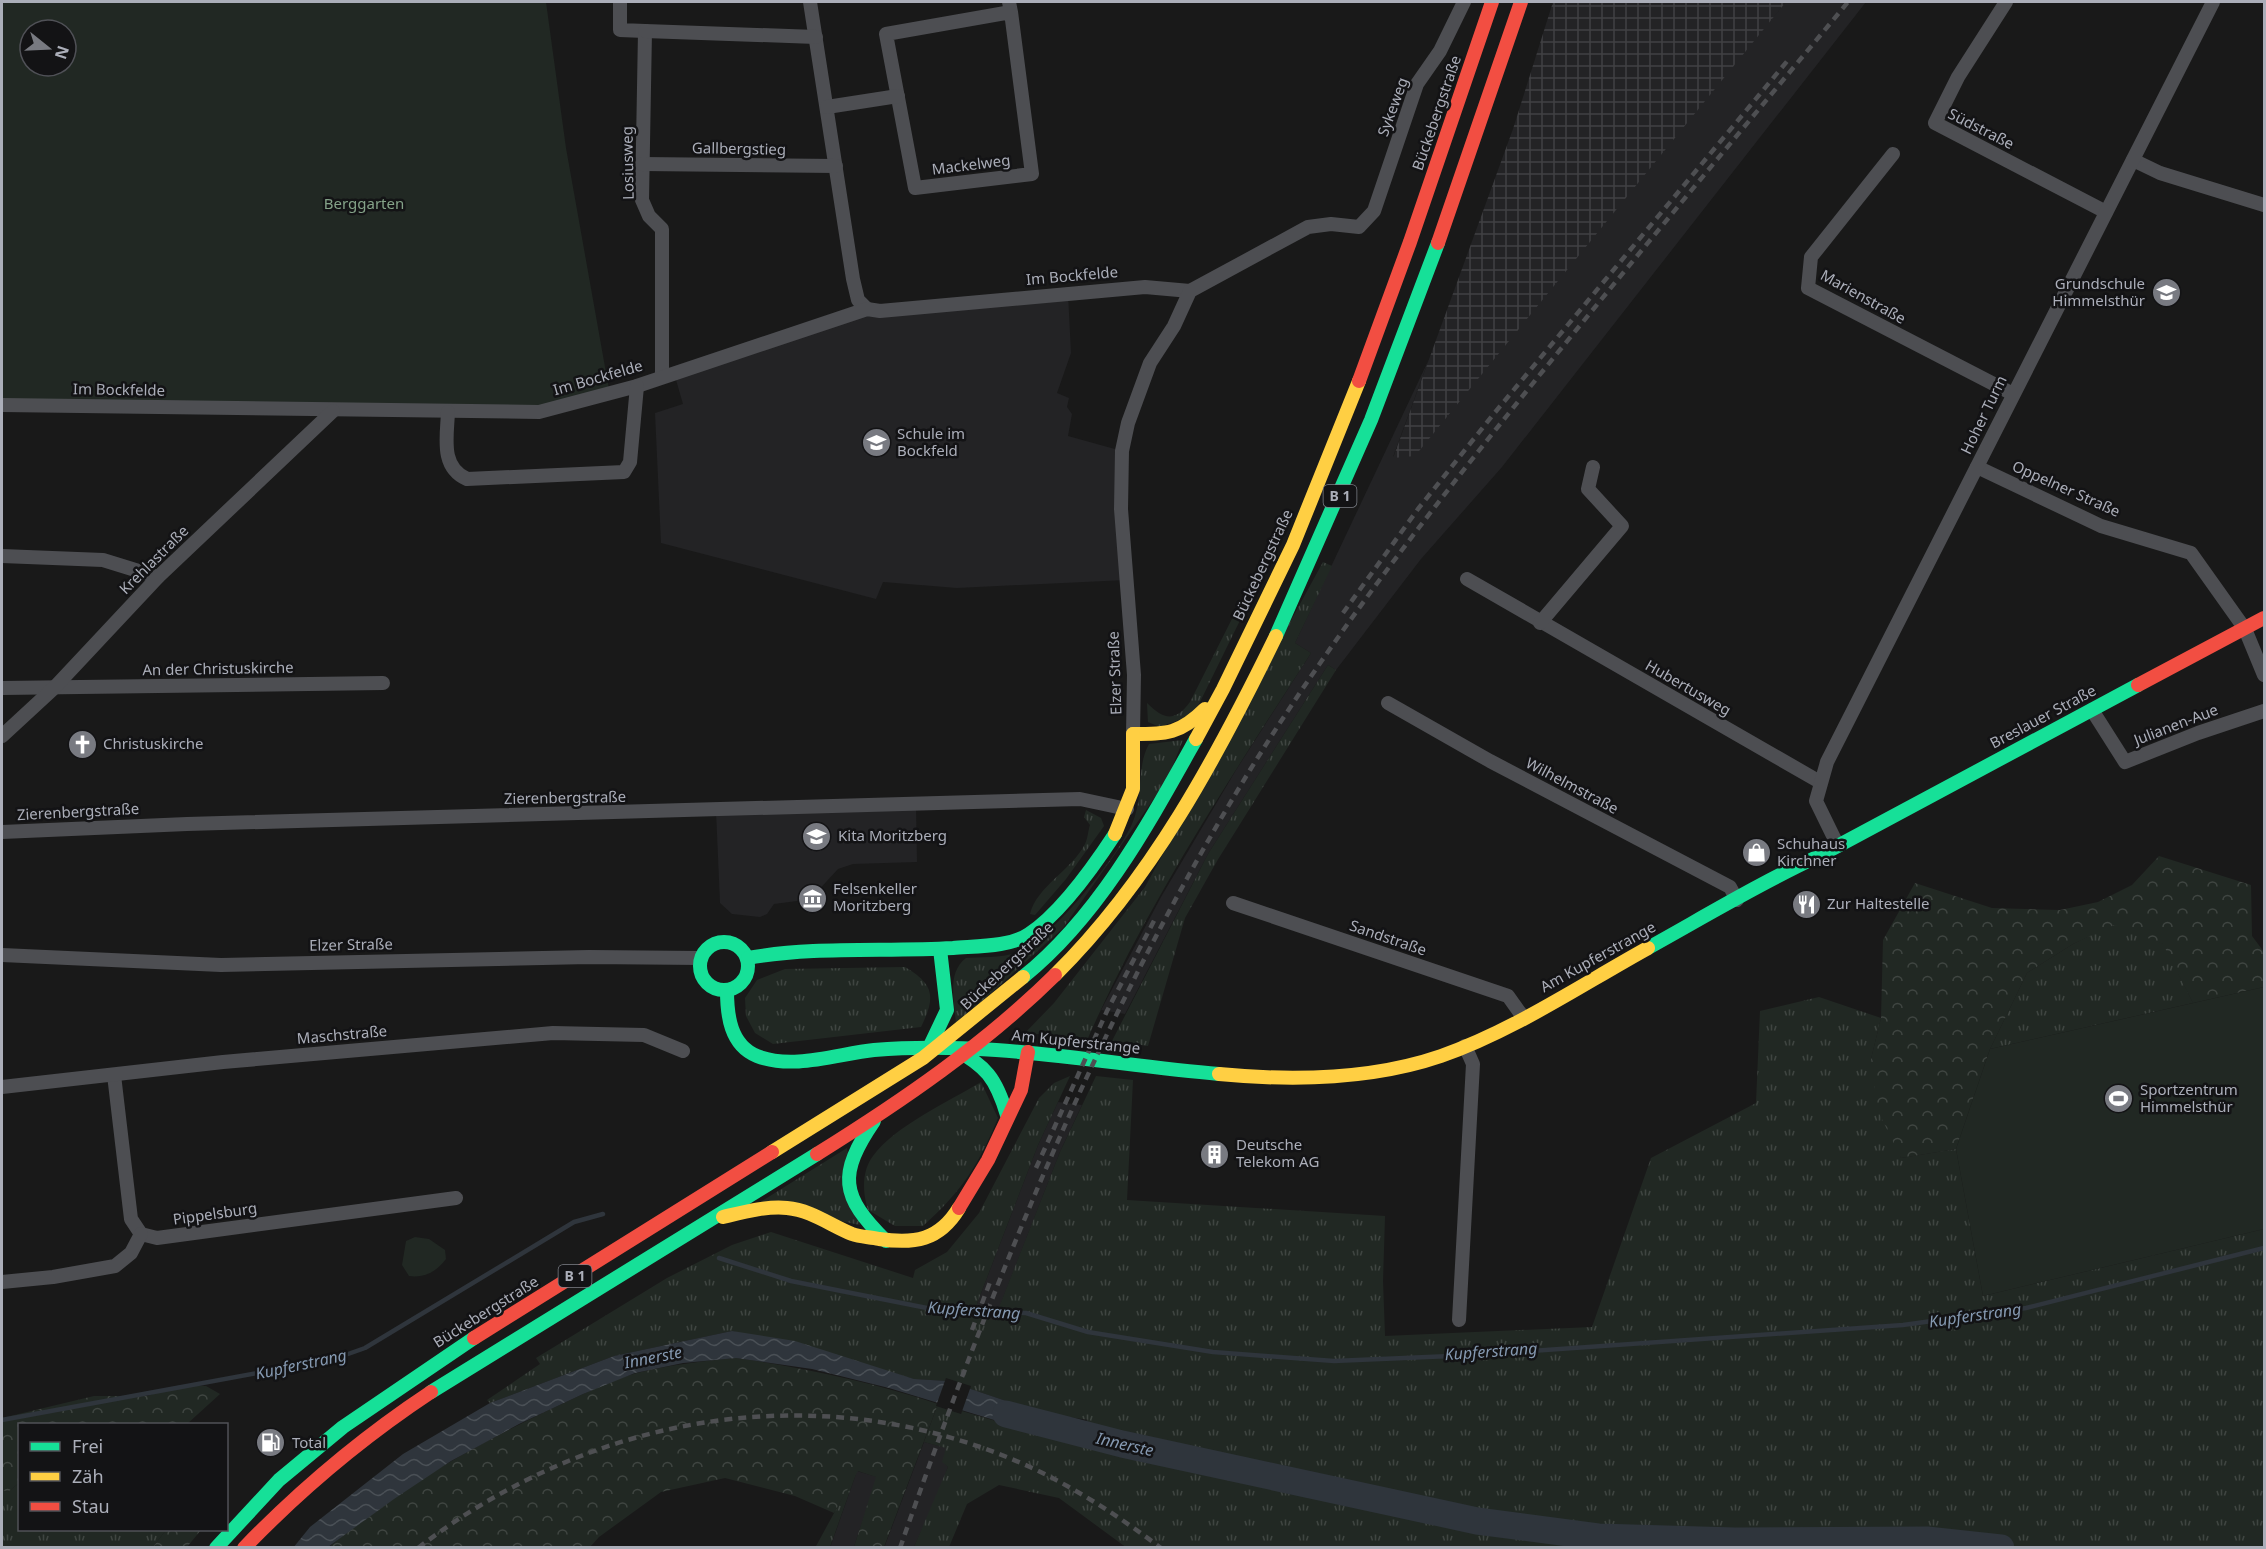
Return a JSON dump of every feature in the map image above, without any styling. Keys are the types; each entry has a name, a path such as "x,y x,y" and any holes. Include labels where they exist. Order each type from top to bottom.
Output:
{"main road":[{"name":"Bückebergstraße","path":"216,1548 279,1480 312,1452 420,1373 888,1082 966,1026 1027,974 1072,928 1113,876 1150,821 1222,689 1293,544 1361,375 1410,242 1492,2"},
{"name":"B 1","path":"244,1548 284,1506 331,1464 395,1416 921,1087 999,1028 1079,950 1135,882 1206,770 1248,692 1314,555 1387,381 1437,250 1521,2"},
{"name":"Breslauer Straße","path":"1838,846 2265,618"},
{"path":"1133,734 1181,731 1222,689"},
{"name":"Elzer Straße","path":"748,958 782,952 940,949 1007,942 1030,934 1044,924 1096,863 1118,830 1133,789 1133,734"},
{"name":"Am Kupferstrange","path":"727,990 728,1016 732,1033 745,1049 757,1056 780,1060 871,1051 952,1048 1028,1052 1195,1072 1301,1080 1338,1077 1423,1061 1465,1046 1523,1017 1741,898 1773,890 1808,871 1819,856 1838,846"},
{"path":"726,941 740,947 748,958 746,977 741,983 727,990 716,988 705,981 701,958 711,945 726,941"},
{"path":"923,1058 947,1010 948,998 940,949"},
{"path":"952,1048 982,1064 999,1086 1007,1115"},
{"path":"709,1219 760,1209 788,1208 812,1214 854,1235 886,1241 906,1243 921,1240 939,1232 954,1216 988,1160 1007,1115 1021,1090 1028,1052"},
{"path":"881,1112 855,1150 849,1164 847,1182 856,1210 886,1241"}],"street":[{"path":"620,2 620,30 816,37"},
{"path":"810,2 853,279 858,300 867,309"},
{"name":"Sykeweg","path":"1190,291 1308,227 1331,224 1359,227 1374,211 1417,84 1440,51 1464,2"},
{"name":"Südstraße","path":"2006,2 1958,77 1935,123 2106,212"},
{"name":"Hoher Turm","path":"1838,846 1817,804 1820,782 1827,762 2213,2"},
{"name":"Mackelweg","path":"1010,7 1032,174 915,188 886,34 1010,7"},
{"name":"Losiusweg","path":"645,31 642,200 649,216 662,229 662,376"},
{"path":"827,107 898,96"},
{"name":"Marienstraße","path":"1893,154 1811,257 1808,288 2013,394"},
{"path":"2133,160 2160,174 2265,205"},
{"name":"Gallbergstieg","path":"642,164 836,166"},
{"name":"Im Bockfelde","path":"2,405 539,412 637,386 867,309 879,311 909,309 1145,287 1190,291"},
{"name":"Elzer Straße","path":"1133,734 1134,675 1121,509 1122,451 1128,423 1146,373 1190,291"},
{"path":"448,412 447,458 455,474 467,478 624,472 630,462 637,386"},
{"name":"Krehlastraße","path":"2,736 54,688 158,577 333,411"},
{"path":"1540,623 1622,526 1588,489 1593,467"},
{"name":"Oppelner Straße","path":"1977,467 2101,526 2191,553 2245,629"},
{"path":"2,556 103,560 158,577"},
{"name":"Hubertusweg","path":"1467,579 1820,782"},
{"path":"2245,629 2265,675"},
{"name":"An der Christuskirche","path":"2,688 383,683"},
{"name":"Wilhelmstraße","path":"1388,703 1490,761 1730,887 1741,898"},
{"name":"Julianen-Aue","path":"2092,710 2125,762 2198,733 2265,711"},
{"name":"Zierenbergstraße","path":"2,832 187,824 1080,799 1127,809"},
{"name":"Sandstraße","path":"1233,903 1508,996 1523,1017"},
{"name":"Elzer Straße","path":"2,955 221,965 589,957 701,958"},
{"name":"Maschstraße","path":"2,1087 223,1062 552,1034 644,1035 683,1051"},
{"path":"1459,1320 1473,1064 1465,1046"},
{"path":"2,1282 53,1277 115,1266 131,1253 141,1234 131,1220 114,1075"},
{"name":"Pippelsburg","path":"141,1234 158,1238 456,1198"}],"shaded area":[{"path":"1553,2 1786,2 1415,456 1393,458 1513,129"},
{"path":"1786,2 1866,2 1502,467 1421,559 1336,670 1328,665 1208,854 1125,1014 1101,1010 1161,897 1236,770 1311,653 1295,643 1429,359 1393,457"},
{"name":"Schule im Bockfeld","path":"1068,293 1071,353 1057,393 1069,398 1067,407 1072,414 1068,436 1122,451 1126,580 957,588 883,582 876,599 661,543 655,413 683,404 674,373 867,309"},
{"name":"Kita Moritzberg","path":"916,804 917,862 853,864 838,869 815,894 797,901 774,904 767,914 760,917 732,914 720,903 716,811"},
{"path":"1058,1102 1082,1105 1060,1152 994,1321 973,1314 1038,1145"},
{"path":"924,1442 947,1448 943,1462 948,1467 938,1494 914,1547 884,1548"},
{"path":"857,1471 877,1477 854,1547 830,1548"}],"green space":[{"name":"Berggarten","path":"2,2 546,2 566,148 610,395 561,409 2,400"},
{"path":"1323,562 1332,566 1295,643 1311,653 1163,890 1136,938 1088,1038 1025,1033 1054,1003 1145,887"},
{"path":"1241,601 1248,604 1198,706 1189,716 1160,727 1148,722 1147,703 1159,713 1174,716 1190,702"},
{"path":"1328,665 1336,670 1217,861 1185,918 1148,1046 1112,1041 1208,854"},
{"path":"1183,740 1167,780 1063,928 956,1025 953,989 960,964 966,958 998,957 1016,953 1046,934 1063,917 1098,877 1132,824 1138,804 1145,753 1149,744"},
{"path":"1086,810 1101,818 1104,826 1066,879 1035,915 1030,914 1047,886 1072,862 1085,844 1090,825 1084,817"},
{"path":"2159,856 2251,885 2252,936 2264,952 2264,987 2193,1003 2163,944 2114,925 2073,944 2027,973 1990,1049 1956,1149 1901,1158 1877,1109 1871,1059 1881,1018 1883,940 1915,883 1992,908 2060,910 2098,902 2132,885"},
{"path":"2114,924 2164,944 2193,1003 1990,1049 2027,973 2073,944"},
{"path":"905,967 922,979 930,992 929,1007 921,1027 773,1044 755,1033 746,1016 745,998 757,980 785,969"},
{"name":"Sportzentrum Himmelsthür","path":"2264,987 2264,1229 1983,1296 1956,1149 1990,1049"},
{"path":"1819,997 1881,1018 1871,1059 1901,1158 1956,1149 1983,1296 2264,1229 2264,1547 1127,1548 1059,1498 999,1485 967,1504 949,1547 914,1547 948,1467 942,1462 946,1448 924,1442 938,1404 1037,1433 1089,1420 1042,1413 947,1381 914,1379 732,1331 614,1356 490,1403 487,1400 540,1364 536,1358 667,1278 732,1245 771,1232 913,1278 915,1270 947,1252 979,1213 1039,1098 1054,1083 1070,1076 1038,1145 973,1314 994,1320 1060,1152 1096,1076 1133,1080 1127,1200 1385,1216 1383,1281 1385,1336 1592,1327 1651,1158 1756,1103 1760,1011"},
{"path":"981,1082 998,1118 976,1164 959,1189 923,1226 895,1226 868,1210 864,1190 865,1176 873,1156 908,1125"},
{"path":"847,1148 860,1225 757,1204"},
{"path":"415,1237 429,1239 445,1250 446,1259 430,1273 409,1276 402,1265 406,1241"},
{"path":"736,1358 838,1376 938,1404 884,1547 854,1547 876,1477 858,1471 834,1513 795,1496 725,1478 661,1492 599,1537 590,1547 328,1548 407,1488 464,1454 553,1408 626,1376 661,1368"},
{"path":"180,1385 206,1386 220,1394 188,1423 18,1423 18,1484 8,1492 2,1490 2,1418 94,1396 147,1396"},
{"path":"857,1471 830,1547 815,1548"},
{"path":"18,1484 18,1531 165,1531 153,1547 2,1547 2,1490 8,1492"},
{"path":"165,1531 200,1531 187,1547 153,1547"}],"water":[{"path":"732,1331 795,1341 914,1379 947,1381 1042,1413 1037,1433 889,1388 812,1369 736,1358 683,1363 635,1373 519,1424 451,1461 328,1547 293,1548 310,1527 403,1454 490,1403 614,1356"}],"pier":[{"path":"946,1378 971,1386 961,1414 936,1406"}],"waterway":[{"name":"Kupferstrang","path":"2,1420 334,1359 365,1348 574,1222 603,1214"},
{"name":"Kupferstrang","path":"719,1258 791,1281 937,1310 1026,1313 1088,1332 1213,1352 1334,1361 1474,1355 1903,1325 2026,1308 2264,1248"},
{"name":"Innerste","path":"1006,1414 1122,1444 1477,1521 1598,1537 1735,1541 1927,1540 2001,1548"}],"railway":[{"path":"900,1548 973,1347 1054,1149 1146,956 1196,862 1250,770 1358,609 1435,507 1591,311 1848,2"},
{"path":"1343,613 1418,509 1492,416 1789,59"},
{"path":"1036,1168 1107,1011 1156,917"},
{"path":"972,1330 990,1282"},
{"path":"418,1548 487,1502 559,1465 635,1438 713,1421 793,1415 872,1421 952,1438 1030,1467 1065,1485 1098,1504 1161,1548"}],"traffic: fast":[{"path":"1276,636 1371,420 1438,243"},
{"path":"1648,948 1754,889 2138,685"},
{"path":"1023,977 1050,953 1099,897 1141,835 1196,739"},
{"path":"748,958 799,952 953,948 993,945 1021,938 1041,925 1065,902 1115,834"},
{"path":"719,942 729,942 741,949 748,961 748,966 748,971 741,983 729,990 719,990 704,979 700,971 700,961 711,946 719,942"},
{"path":"928,1050 947,1010 940,949"},
{"path":"727,990 729,1019 741,1045 757,1056 771,1060 785,1062 815,1060 874,1050 960,1048 1046,1054 1219,1074"},
{"path":"953,1048 974,1061 988,1074 999,1091 1007,1115"},
{"path":"874,1121 854,1156 849,1184 852,1197 860,1211 886,1241"},
{"path":"431,1392 817,1154"},
{"path":"216,1548 279,1480 343,1427 474,1338"}],"traffic: slow":[{"path":"1196,739 1293,545 1359,381"},
{"path":"1055,975 1122,899 1180,815 1230,727 1276,636"},
{"path":"1133,734 1172,731 1188,723 1205,709"},
{"path":"1115,834 1133,789 1133,734"},
{"path":"1219,1074 1275,1078 1331,1077 1414,1064 1468,1046 1494,1034 1648,948"},
{"path":"772,1152 923,1058 1023,977"},
{"path":"723,1217 763,1209 796,1209 855,1235 903,1241 925,1238 934,1234 951,1219 959,1208"}],"traffic: jam":[{"path":"1359,381 1410,242 1492,2"},
{"path":"1438,243 1521,2"},
{"path":"2138,685 2264,618"},
{"path":"817,1154 880,1114 941,1071 1000,1025 1055,975"},
{"path":"959,1208 988,1160 1021,1090 1028,1052"},
{"path":"474,1338 772,1152"},
{"path":"244,1548 333,1465 381,1427 431,1392"}],"place":[{"name":"Grundschule Himmelsthür","path":"2166,293"},
{"name":"Schule im Bockfeld","path":"876,443"},
{"name":"Christuskirche","path":"82,744"},
{"name":"Kita Moritzberg","path":"817,836"},
{"name":"Schuhaus Kirchner","path":"1756,853"},
{"name":"Felsenkeller Moritzberg","path":"812,898"},
{"name":"Zur Haltestelle","path":"1806,904"},
{"name":"Sportzentrum Himmelsthür","path":"2119,1099"},
{"name":"Deutsche Telekom AG","path":"1215,1154"},
{"name":"Total","path":"271,1443"}]}
